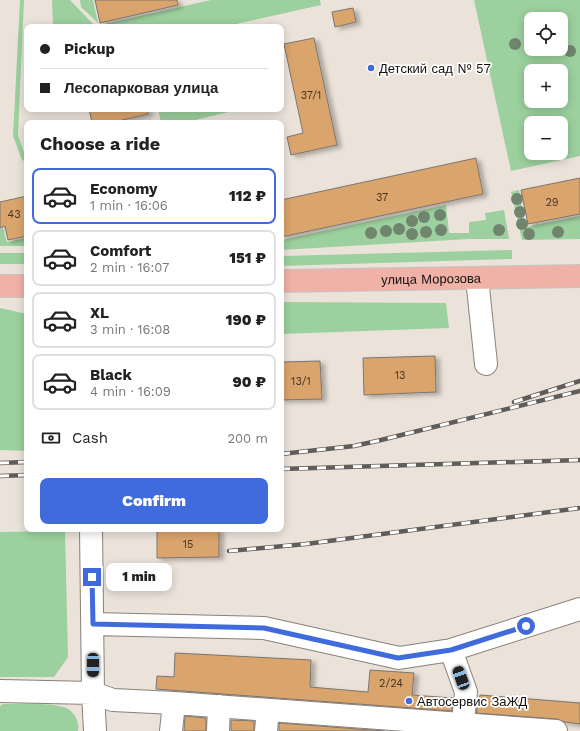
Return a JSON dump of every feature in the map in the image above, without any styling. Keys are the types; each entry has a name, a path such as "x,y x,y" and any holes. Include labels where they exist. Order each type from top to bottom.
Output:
{"main road":[{"name":"улица Морозова","path":"284,281 580,276"},
{"path":"0,286 24,286"}],"street":[{"path":"477,278 486,364"},
{"path":"91,532 93,693 95,731"},
{"path":"93,624 264,628 398,658 451,650 580,609"},
{"path":"451,650 466,692 463,728"},
{"path":"0,692 93,693 113,700 220,706 267,720 556,731"},
{"path":"171,731 174,703"},
{"path":"218,731 220,706"}],"green space":[{"path":"20,0 24,0 18,135 24,152 24,161 22,160 13,136"},
{"path":"52,0 70,0 93,24 53,24"},
{"path":"80,0 93,0 98,23 81,7"},
{"path":"211,0 320,0 321,5 236,24 104,24"},
{"path":"474,0 580,0 580,156 568,159 568,116 524,116 524,160 562,160 511,171"},
{"path":"159,112 229,112 195,120 160,120"},
{"path":"519,190 525,227 580,216 580,239 522,240 511,192"},
{"path":"446,205 449,233 469,233 469,222 486,220 485,213 504,210 509,239 469,239 284,250 284,239"},
{"path":"3,228 7,242 24,239 24,246 0,246 0,229"},
{"path":"512,250 512,259 284,266 284,256"},
{"path":"0,253 24,253 24,264 0,264"},
{"path":"284,302 446,303 449,328 284,334"},
{"path":"0,308 24,313 24,451 0,450"},
{"path":"0,532 65,532 68,657 54,677 0,677"},
{"path":"3,704 44,704 69,709 76,717 78,731 0,731 0,706"}],"building":[{"path":"95,0 177,0 178,5 100,23"},
{"path":"353,8 356,22 335,27 332,12"},
{"path":"314,38 337,145 291,155 287,137 303,133 284,44"},
{"path":"90,112 148,112 148,114 123,120 91,120"},
{"path":"476,158 483,194 284,236 284,199"},
{"path":"580,178 580,214 528,224 521,190"},
{"path":"24,197 24,237 8,240 5,226 0,228 0,202"},
{"path":"435,356 436,392 364,395 363,358"},
{"path":"320,361 322,399 284,400 284,362"},
{"path":"157,532 219,532 219,557 157,558"},
{"path":"175,653 311,660 310,687 368,692 370,670 414,673 412,695 453,698 452,711 156,689 157,676 174,677"},
{"path":"480,695 580,703 580,724 565,722 557,719 476,713"},
{"path":"185,716 206,718 206,731 184,731"},
{"path":"231,720 254,721 254,731 231,731"},
{"path":"279,723 385,731 279,731"}],"railway":[{"path":"514,402 580,381"},
{"path":"284,454 354,446 580,391"},
{"path":"284,469 580,460"},
{"path":"0,463 24,462"},
{"path":"0,476 24,475"},
{"path":"229,551 306,544 580,508"}],"place":[{"name":"Детский сад № 57","path":"371,68"},
{"name":"Автосервис ЗаЖД","path":"409,701"}],"route":[{"path":"92,577 93,624 264,628 398,658 451,650 526,626"}]}
